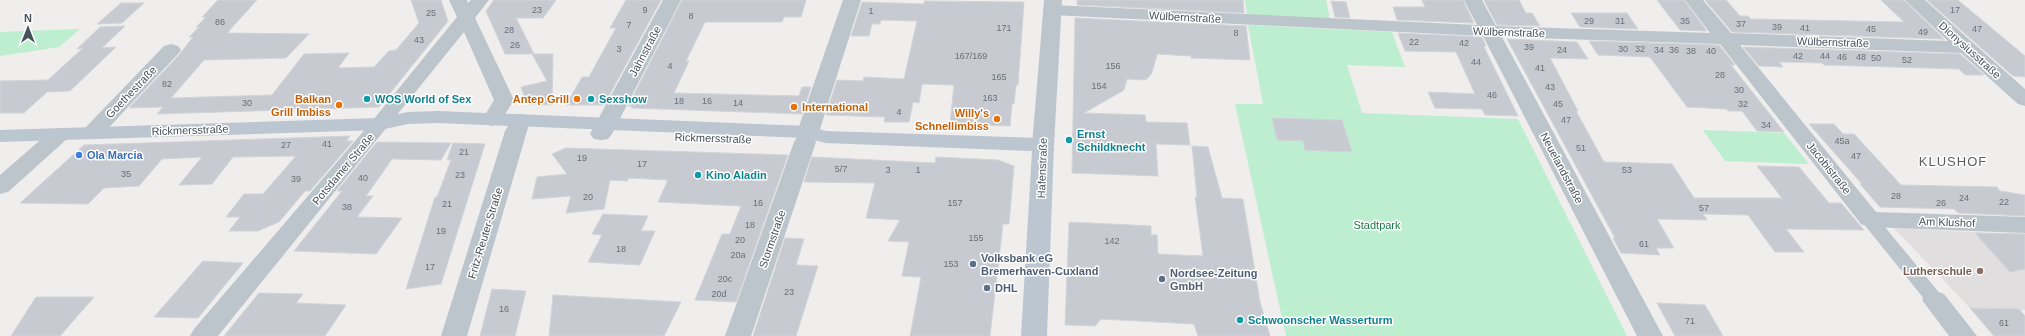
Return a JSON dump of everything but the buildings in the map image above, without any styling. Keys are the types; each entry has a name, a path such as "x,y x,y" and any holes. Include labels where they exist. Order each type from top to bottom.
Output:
{"main road":[{"name":"Rickmersstraße","path":"0,136 380,124 395,118 492,120 518,126"},
{"name":"Rickmersstraße","path":"380,124 388,129 518,126 604,128 1043,145"},
{"name":"Hafenstraße","path":"1034,336 1043,145"}],"street":[{"path":"458,0 504,100 492,120"},
{"name":"Potsdamer Straße","path":"203,336 380,124 480,0"},
{"name":"Jahnstraße","path":"604,128 672,0"},
{"name":"Stormstraße","path":"738,336 813,137 852,0"},
{"name":"Neuelandstraße","path":"1473,0 1650,336"},
{"name":"Jacobistraße","path":"1694,0 1964,336"},
{"name":"Dionysiusstraße","path":"1914,0 2025,100"},
{"name":"Wülbernstraße","path":"1052,5 1489,31 1966,47"},
{"name":"Hafenstraße","path":"1043,145 1052,5"},
{"name":"Goethestraße","path":"92,133 171,50"},
{"name":"Fritz-Reuter-Straße","path":"454,336 518,126"},
{"path":"0,187 60,134"},
{"name":"Am Klushof","path":"1869,218 2025,225"}],"shaded area":[{"name":"Lutherschule","path":"1894,228 2025,235 2025,310 1970,308"}],"green space":[{"path":"1245,0 1326,0 1330,20 1247,14"},
{"name":"Stadtpark","path":"1248,25 1392,32 1405,67 1347,65 1362,113 1518,119 1627,336 1286,336 1235,104 1263,104"},
{"path":"80,29 59,47 0,56 0,32"},
{"path":"1703,130 1784,133 1809,164 1725,161"}],"place":[{"name":"WOS World of Sex","path":"367,99"},
{"name":"Antep Grill","path":"577,99"},
{"name":"Sexshow","path":"591,99"},
{"name":"Balkan Grill Imbiss","path":"339,105"},
{"name":"International","path":"794,107"},
{"name":"Willy's Schnellimbiss","path":"997,119"},
{"name":"Ernst Schildknecht","path":"1069,140"},
{"name":"Ola Marcia","path":"79,155"},
{"name":"Kino Aladin","path":"698,175"},
{"name":"Volksbank eG Bremerhaven-Cuxland","path":"973,264"},
{"name":"Lutherschule","path":"1980,271"},
{"name":"Nordsee-Zeitung GmbH","path":"1162,279"},
{"name":"DHL","path":"987,288"},
{"name":"Schwoonscher Wasserturm","path":"1240,320"}],"district":[{"name":"KLUSHOF","path":"1953,161"}]}
